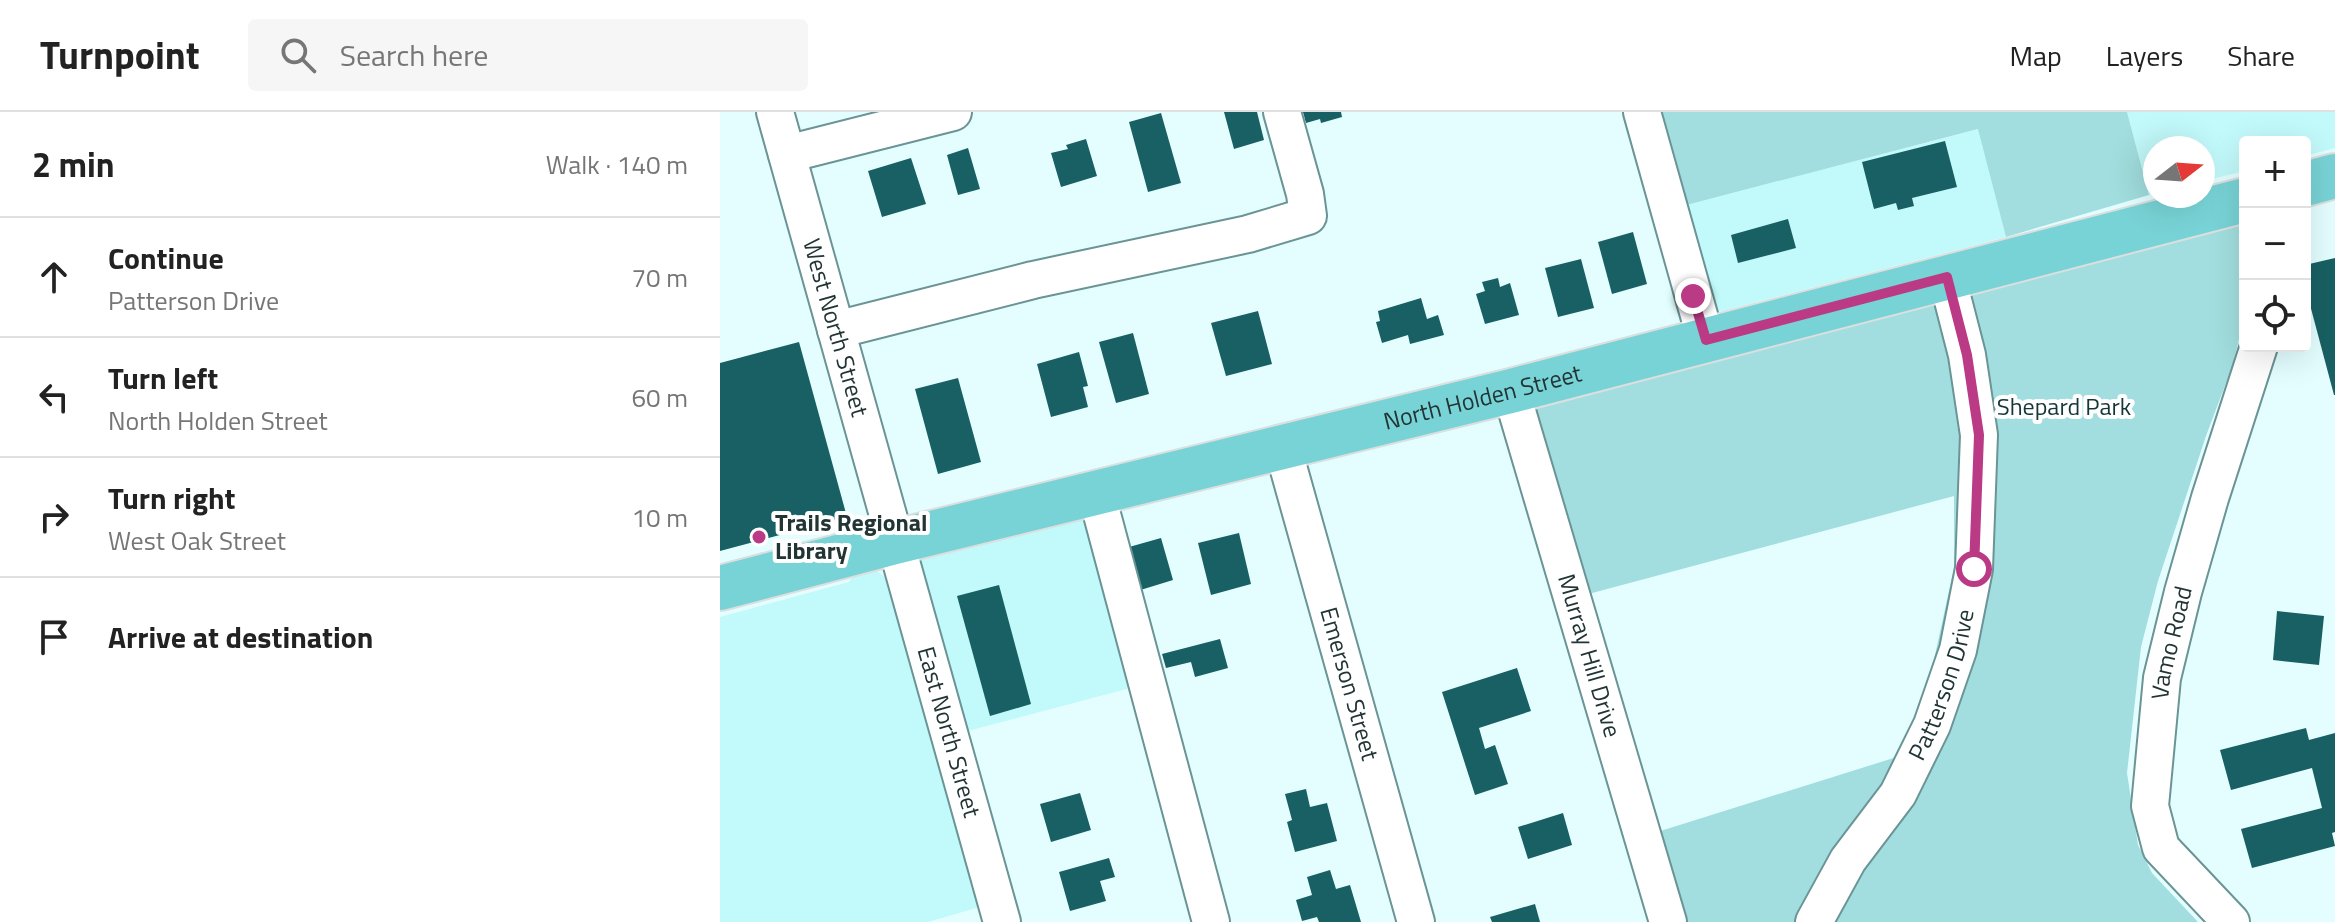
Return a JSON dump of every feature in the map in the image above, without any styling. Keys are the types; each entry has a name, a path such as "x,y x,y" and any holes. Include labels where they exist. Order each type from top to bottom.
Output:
{"main road":[{"path":"2311,182 2335,176"},
{"name":"North Holden Street","path":"720,588 1282,445 1511,391 2239,202"}],"street":[{"name":"West North Street","path":"775,112 895,542"},
{"path":"787,154 953,112"},
{"path":"836,330 1033,280 1248,234 1308,216 1305,194 1282,112"},
{"path":"1642,112 1706,340"},
{"name":"Patterson Drive","path":"1814,922 1848,860 1898,794 1932,725 1958,650 1974,569 1979,435 1967,355 1947,277"},
{"name":"Vamo Road","path":"2231,922 2161,848 2150,806 2162,678 2206,512 2257,352"},
{"name":"Murray Hill Drive","path":"1511,391 1668,922"},
{"name":"Emerson Street","path":"1282,445 1416,922"},
{"path":"1096,492 1211,922"},
{"name":"East North Street","path":"895,542 1002,922"}],"shaded area":[{"path":"2127,112 2335,112 2335,148 2311,154 2311,136 2239,136 2239,172 2215,178 2215,136 2143,136 2143,172"},
{"path":"1979,129 2006,237 1722,311 1710,310 1675,208"},
{"path":"1089,512 1138,686 964,732 919,569 921,560 930,554"},
{"path":"873,568 889,580 983,906 928,922 720,922 720,617 849,582 857,570"}],"green space":[{"path":"1648,112 2127,112 2143,172 2143,197 2006,237 1978,129 1675,208"},
{"name":"Shepard Park","path":"2239,219 2239,340 2158,581 2141,647 2127,773 2138,845 2152,873 2198,922 1680,922 1654,833 1900,756 1928,687 1954,568 1954,496 1581,596 1530,420 1535,401"}],"building":[{"path":"1224,112 1257,112 1264,140 1234,149"},
{"path":"1303,112 1341,112 1342,117 1321,123 1320,119 1306,123"},
{"path":"1161,113 1181,183 1148,192 1129,122"},
{"path":"1086,139 1097,176 1061,187 1051,153 1068,149 1066,145"},
{"path":"1945,141 1957,187 1912,198 1914,206 1898,210 1896,203 1874,209 1862,162"},
{"path":"968,148 980,189 958,195 947,155"},
{"path":"911,158 926,204 882,217 868,171"},
{"path":"1788,219 1796,248 1738,263 1731,235"},
{"path":"1633,232 1647,284 1612,294 1598,242"},
{"path":"2335,258 2335,395 2311,309 2311,264"},
{"path":"1581,259 1594,308 1558,317 1545,268"},
{"path":"1498,278 1500,287 1510,283 1519,315 1485,324 1476,294 1485,291 1482,282"},
{"path":"1421,298 1427,319 1438,315 1444,335 1410,344 1408,335 1382,343 1376,322 1380,321 1378,311"},
{"path":"1258,311 1272,364 1226,376 1211,323"},
{"path":"1133,333 1149,394 1116,403 1099,342"},
{"path":"799,342 847,517 720,551 720,363"},
{"path":"1079,352 1088,386 1083,387 1088,407 1051,417 1037,364"},
{"path":"958,378 981,462 938,474 915,389"},
{"path":"1239,533 1251,584 1211,595 1198,543"},
{"path":"1161,538 1173,580 1134,592 1122,549"},
{"path":"999,585 1031,704 990,716 957,596"},
{"path":"2277,611 2324,616 2319,665 2273,660"},
{"path":"1220,639 1228,668 1195,677 1191,662 1166,668 1162,654"},
{"path":"1517,668 1531,711 1479,728 1485,749 1495,745 1508,784 1475,795 1442,692"},
{"path":"2306,728 2309,740 2335,733 2335,832 2332,833 2335,846 2252,868 2241,829 2322,808 2312,768 2231,790 2220,750"},
{"path":"1306,789 1310,807 1327,803 1337,841 1295,852 1287,822 1292,820 1285,794"},
{"path":"1080,793 1091,830 1051,842 1040,804"},
{"path":"1563,813 1572,845 1528,859 1518,827"},
{"path":"1109,858 1115,877 1100,881 1106,901 1070,911 1059,872"},
{"path":"1330,870 1336,889 1350,885 1361,922 1319,922 1317,917 1302,921 1296,900 1312,895 1307,877"},
{"path":"1535,904 1540,922 1492,922 1490,917"}],"place":[{"name":"Trails Regional Library","path":"759,537"}],"route":[{"path":"1693,296 1706,340 1947,277 1967,355 1979,435 1974,569"}]}
